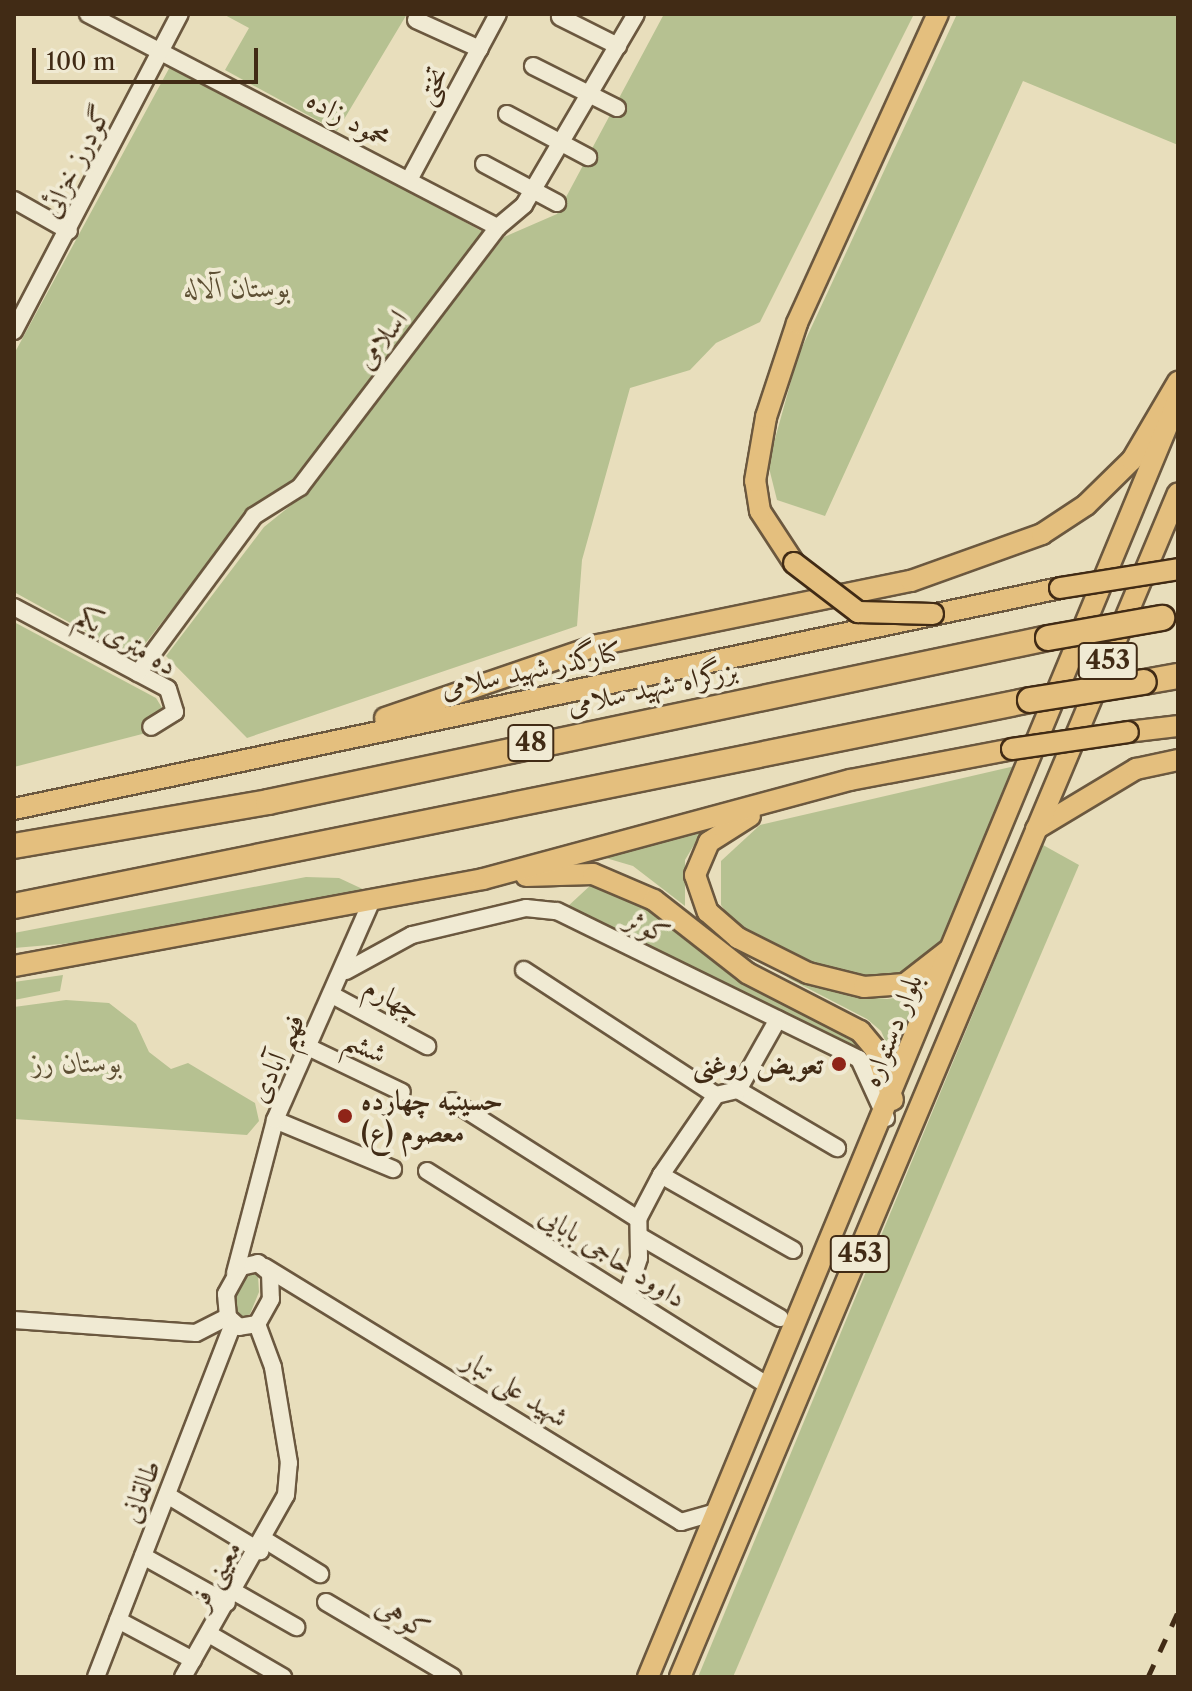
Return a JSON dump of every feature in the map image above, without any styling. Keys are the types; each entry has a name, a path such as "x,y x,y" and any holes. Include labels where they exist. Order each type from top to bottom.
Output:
{"highway":[{"name":"بزرگراه شهید سلامی","path":"14,846 268,802 1048,638 1170,616"},
{"name":"48","path":"14,906 1030,700 1178,676"}],"main road":[{"path":"933,614 858,612 794,563 760,511 760,438 797,323 938,14"},
{"path":"302,749 598,645 911,581 1042,534 1086,505 1132,460 1178,382"},
{"name":"بلوار دستواره","path":"648,1677 715,1512 961,937 1178,400"},
{"name":"بلوار دستواره","path":"680,1677 1178,493"},
{"name":"کنارگذر شهید سلامی","path":"14,809 933,614 1060,588 1178,569"},
{"path":"14,966 483,879 850,780 1012,749 1178,726"},
{"path":"1036,829 1136,769 1178,760"},
{"path":"850,780 743,819 709,842 695,875 708,912 784,962 864,987 905,984 961,937"},
{"path":"483,879 593,874 634,889 747,973 860,1031 875,1049 889,1109"}],"street":[{"name":"محمود زاده","path":"88,14 498,227"},
{"name":"گودرز خزائی","path":"14,331 180,14"},
{"name":"تختی","path":"409,180 498,14"},
{"name":"اسلامی","path":"138,673 254,516 300,487 498,227 532,191 636,14"},
{"path":"560,17 618,46"},
{"path":"416,20 480,49"},
{"path":"533,66 617,108"},
{"path":"507,114 588,157"},
{"path":"484,164 557,203"},
{"path":"14,200 69,231"},
{"name":"ده متری یکم","path":"14,607 138,673 176,700 168,721 151,727"},
{"name":"فهیم آبادی","path":"235,1273 275,1120 346,971 371,902"},
{"name":"کوثر","path":"346,971 412,935 548,909 862,1062 889,1109"},
{"path":"524,970 716,1095"},
{"name":"چهارم","path":"334,996 427,1046"},
{"path":"738,1090 778,1019"},
{"name":"ششم","path":"308,1047 402,1092"},
{"path":"627,1295 641,1237 638,1219 661,1175 716,1095 738,1090 837,1148"},
{"path":"452,1101 638,1219"},
{"path":"275,1120 393,1169"},
{"name":"داوود حاجی بابایی","path":"427,1171 770,1387"},
{"path":"661,1175 793,1250"},
{"path":"641,1237 780,1318"},
{"path":"245,1242 272,1293"},
{"path":"235,1273 258,1264"},
{"name":"شهید علی تبار","path":"258,1264 292,1281 681,1522 715,1512"},
{"name":"طالقانی","path":"96,1677 221,1354 230,1321 235,1273"},
{"path":"14,1320 196,1333 230,1321 257,1324 272,1293 292,1281"},
{"name":"معینی فر","path":"183,1677 263,1545 286,1495 289,1463 273,1367 257,1324"},
{"path":"196,1333 221,1354"},
{"path":"167,1495 320,1574"},
{"path":"143,1556 296,1627"},
{"name":"کوهی","path":"326,1602 453,1677"},
{"path":"118,1620 193,1660"},
{"path":"209,1634 283,1677"}],"green space":[{"path":"223,14 407,14 337,131 225,70 249,28"},
{"path":"664,14 914,14 760,322 716,343 690,370 630,388 582,560 577,626 247,738 166,656 264,527 305,494 504,237 557,214"},
{"path":"957,14 1178,14 1178,145 1023,81 825,516 777,500 768,464 798,356"},
{"name":"بوستان آلاله","path":"172,63 485,233 295,485 249,510 134,658 14,592 14,354"},
{"path":"14,622 156,698 164,711 150,732 14,767"},
{"path":"1015,766 944,946 905,973 875,979 830,973 738,928 721,905 721,861 760,825"},
{"path":"707,823 685,860 685,906 633,866 599,856"},
{"path":"1043,845 1079,865 733,1677 698,1677"},
{"path":"306,877 339,878 369,892 120,939 14,948 14,933"},
{"path":"593,883 658,914 750,986 852,1036 868,1059 566,908"},
{"path":"63,975 60,991 14,1000 14,982"},
{"path":"786,977 837,993 887,999 924,994 895,1063 881,1031 867,1019"},
{"name":"بوستان رز","path":"66,1000 109,1003 136,1024 149,1052 171,1069 188,1063 255,1103 259,1121 247,1135 14,1119 14,1007"},
{"path":"248,1271 258,1276 259,1292 250,1314 237,1320 235,1286"}],"railway":[{"path":"1148,1677 1178,1612"}],"place":[{"name":"تعویض روغنی","path":"839,1064"},
{"name":"حسینیه چهارده معصوم (ع)","path":"345,1116"}]}
